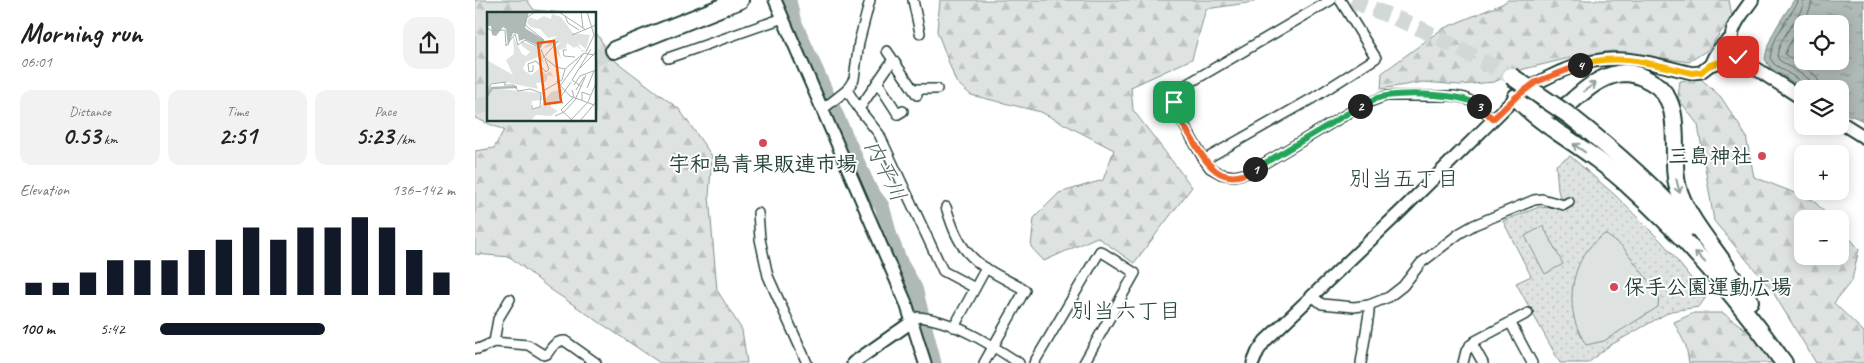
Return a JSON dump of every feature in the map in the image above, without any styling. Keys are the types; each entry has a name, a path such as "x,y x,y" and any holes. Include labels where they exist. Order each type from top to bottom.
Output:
{"highway":[{"path":"614,50 739,0"},
{"path":"1516,97 1547,109 1560,109 1591,85 1611,75 1627,73 1641,76 1655,84 1665,94 1672,110 1675,127 1674,172 1679,194 1692,218 1779,341 1792,363"},
{"path":"1511,76 1542,95 1614,151 1655,190 1727,268"},
{"path":"1516,97 1532,114 1629,185 1702,259 1755,323 1784,363"}],"main road":[{"path":"1752,0 1732,31 1730,39 1733,49 1738,57 1794,93"},
{"path":"1849,128 1864,137"}],"street":[{"path":"775,0 826,107 916,319 925,363"},
{"path":"826,107 854,79 859,42 870,0"},
{"path":"913,0 920,33"},
{"path":"1331,0 1184,86 1176,94 1175,109 1210,168 1221,174 1234,176 1248,173 1362,105 1386,96 1459,97 1477,104 1493,119"},
{"path":"1205,160 1313,98 1376,58 1340,0"},
{"path":"668,58 783,18"},
{"path":"1710,65 1717,51 1730,39"},
{"path":"887,51 892,61 915,92 937,89"},
{"path":"1253,363 1258,350 1265,341 1401,211 1516,97 1536,82 1593,61 1626,59 1692,73 1701,72 1710,65 1738,57"},
{"path":"859,109 892,61"},
{"path":"878,84 898,114 903,112"},
{"path":"843,92 879,134 943,271 975,288"},
{"path":"1312,296 1322,304 1354,307 1369,305 1389,297 1403,286 1421,263 1474,225 1534,200 1542,199 1564,204 1569,202"},
{"path":"946,207 954,230 968,253 986,268 1025,290 984,363"},
{"path":"758,213 759,239 767,276 807,363"},
{"path":"1034,363 1100,251 1135,273 1084,363"},
{"path":"954,327 986,268"},
{"path":"494,342 498,319 510,300"},
{"path":"1361,363 1369,305"},
{"path":"1463,363 1466,351 1475,341 1528,313"},
{"path":"853,363 916,319 930,318 954,327 993,346 1019,363"},
{"path":"1510,322 1532,363"},
{"path":"475,348 478,349 494,342 528,345 543,355 547,354 553,344 565,341 597,363"},
{"path":"1471,346 1474,347 1483,363"}],"green space":[{"path":"475,0 527,0 534,10 554,12 487,12 487,121 596,121 596,33 613,59 679,109 712,156 709,196 717,290 742,330 747,363 660,363 550,289 510,257 475,254 475,151 494,148 504,130 475,118"},
{"path":"940,0 1255,0 1254,2 1206,9 1192,59 1131,87 1133,110 1192,187 1134,263 1097,237 1044,261 1031,247 1034,218 1059,193 1103,180 1114,150 1041,112 971,95 956,82 937,31"},
{"path":"1508,0 1729,0 1732,16 1709,49 1689,62 1612,51 1574,57 1524,69 1494,82 1460,85 1423,82 1381,89 1382,73 1442,29"},
{"path":"1701,79 1721,97 1746,136 1754,177 1794,193 1794,200 1813,200 1822,210 1794,210 1794,265 1849,265 1849,237 1859,249 1852,280 1834,303 1864,332 1864,363 1816,363 1771,289 1714,221 1698,125 1678,98 1680,81"},
{"path":"1570,156 1615,195 1663,243 1706,297 1699,307 1671,311 1609,346 1588,363 1560,363 1516,283 1531,276 1503,221 1539,207 1563,209 1558,190 1556,165"},
{"path":"1543,226 1563,264 1545,274 1525,236"},
{"name":"保手公園運動広場","path":"1605,234 1623,247 1659,295 1658,307 1604,341 1586,345 1577,328 1574,317 1572,294 1574,282 1581,259 1596,241"},
{"path":"1694,313 1723,313 1755,336 1772,363 1689,363 1686,346 1674,322"}],"water":[{"path":"1794,0 1864,0 1864,122 1849,115 1849,80 1794,80 1794,83 1770,68 1765,59 1769,43"}],"waterway":[{"name":"内平川","path":"789,0 793,19 870,190 882,206 890,236 901,264 915,288 934,363"}],"tunnel":[{"path":"1351,0 1417,27 1511,76"},
{"path":"596,58 614,50"},
{"path":"475,108 487,104"}],"place":[{"name":"宇和島青果販連市場","path":"763,143"},
{"name":"三島神社","path":"1762,156"},
{"name":"保手公園運動広場","path":"1614,287"}],"district":[{"name":"別当五丁目","path":"1404,178"},
{"name":"別当六丁目","path":"1126,310"}],"route":[{"path":"1174,102 1177,115 1210,168 1221,174 1234,176 1248,173 1362,105 1386,96 1453,96 1465,98 1477,104 1493,119 1516,97 1536,82 1593,61 1610,59 1635,60 1692,73 1701,72 1710,65 1738,57"}]}
